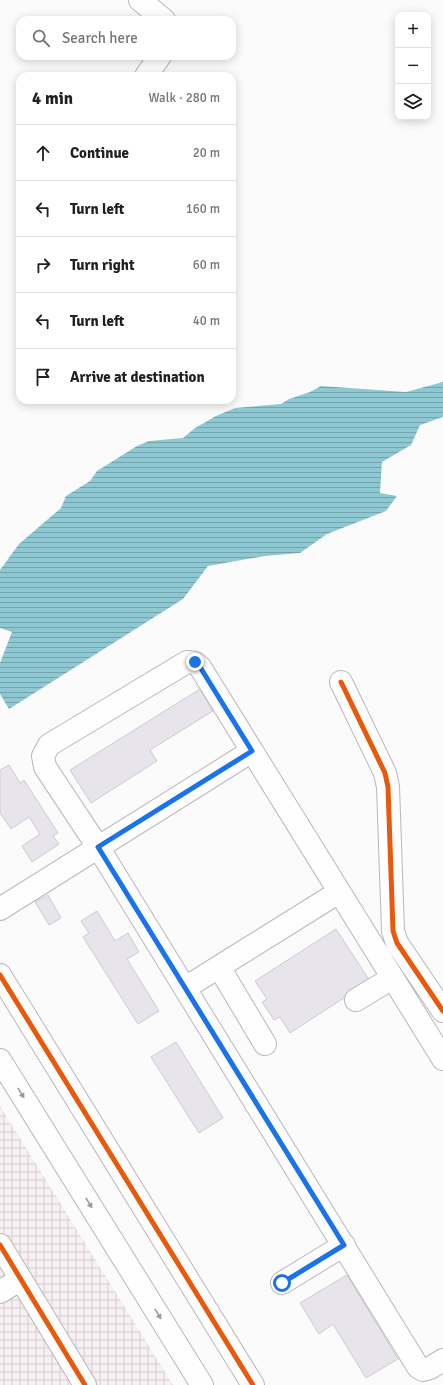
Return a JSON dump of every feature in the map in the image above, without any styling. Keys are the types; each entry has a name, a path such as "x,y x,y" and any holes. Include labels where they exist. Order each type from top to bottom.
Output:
{"street":[{"path":"140,0 159,16"},
{"path":"149,72 157,60"},
{"path":"443,1059 200,667 195,662 187,662 50,745 43,756 45,767 98,847 418,1367 423,1370 430,1368 443,1360"},
{"path":"341,682 385,773 388,787 393,931 397,943 443,1011"},
{"path":"0,909 252,751"},
{"path":"185,988 340,892"},
{"path":"219,967 265,1044"},
{"path":"0,975 253,1385"},
{"path":"356,1000 392,978"},
{"path":"0,1060 202,1385"},
{"path":"0,1245 85,1385"},
{"path":"282,1283 344,1245"},
{"path":"0,1292 21,1279"}],"shaded area":[{"path":"0,1106 173,1385 0,1385"}],"water":[{"path":"443,382 443,417 420,425 411,445 382,462 380,493 397,496 386,511 327,534 300,553 265,556 208,566 183,599 9,709 0,694 0,663 12,632 0,628 0,570 19,544 61,508 66,496 90,481 97,471 137,446 149,441 183,438 195,428 216,416 235,408 281,404 289,399 310,392 321,386 406,392"}],"building":[{"path":"200,689 213,711 150,750 157,761 91,803 70,770"},
{"path":"9,765 20,783 24,780 58,833 53,836 59,844 32,862 22,846 40,834 29,817 11,829 0,813 0,770"},
{"path":"48,895 61,918 49,925 35,902"},
{"path":"97,911 115,941 128,933 139,952 127,959 159,1011 138,1024 83,937 89,933 81,921"},
{"path":"336,929 370,981 290,1033 280,1017 274,1020 262,1002 267,999 255,981"},
{"path":"176,1042 223,1118 199,1133 151,1057"},
{"path":"347,1275 398,1359 366,1378 333,1324 319,1334 300,1303"}],"cycle path":[{"path":"341,682 385,773 388,787 393,931 397,943 443,1011"},
{"path":"0,975 253,1385"},
{"path":"0,1245 85,1385"}],"route":[{"path":"195,662 200,667 252,751 98,847 344,1245 282,1283"}]}
